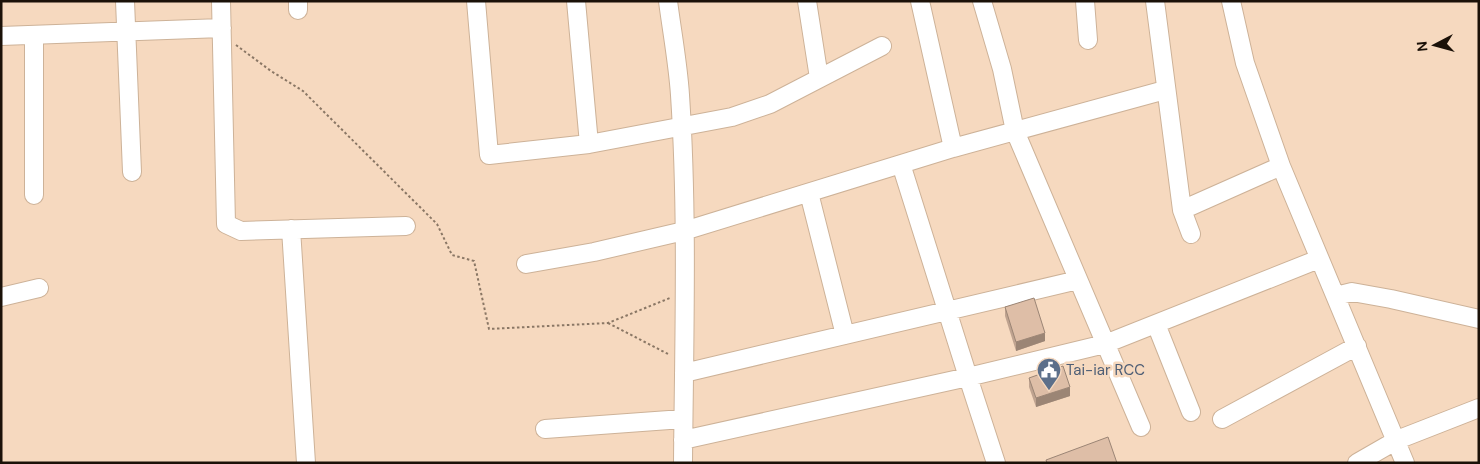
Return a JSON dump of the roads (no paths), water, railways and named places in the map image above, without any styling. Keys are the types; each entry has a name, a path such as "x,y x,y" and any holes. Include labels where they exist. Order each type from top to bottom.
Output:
{"street":[{"path":"125,1 132,172"},
{"path":"221,1 226,224 241,231 406,226"},
{"path":"476,1 489,156 589,144 732,117 770,104 882,46"},
{"path":"576,1 589,144"},
{"path":"668,1 680,94 684,232 683,463"},
{"path":"807,1 819,78"},
{"path":"982,1 1002,69 1015,131 1141,427"},
{"path":"1085,1 1088,40"},
{"path":"1155,1 1182,210 1191,234"},
{"path":"1231,1 1246,63 1281,166 1405,463"},
{"path":"925,3 954,148"},
{"path":"1,36 222,28"},
{"path":"34,35 34,195"},
{"path":"526,264 594,252 684,232 954,148 1165,90"},
{"path":"901,164 996,463"},
{"path":"1182,210 1281,166"},
{"path":"809,193 845,336"},
{"path":"291,229 306,463"},
{"path":"683,440 968,377 1105,344 1320,259"},
{"path":"684,368 845,336 1078,280"},
{"path":"1,297 40,288"},
{"path":"1336,296 1352,292 1479,319"},
{"path":"1156,324 1191,412"},
{"path":"1222,419 1357,346"},
{"path":"1357,463 1397,440 1479,408"},
{"path":"545,429 683,418"}],"place":[{"name":"Tai-iar RCC","path":"1049,391"}]}
